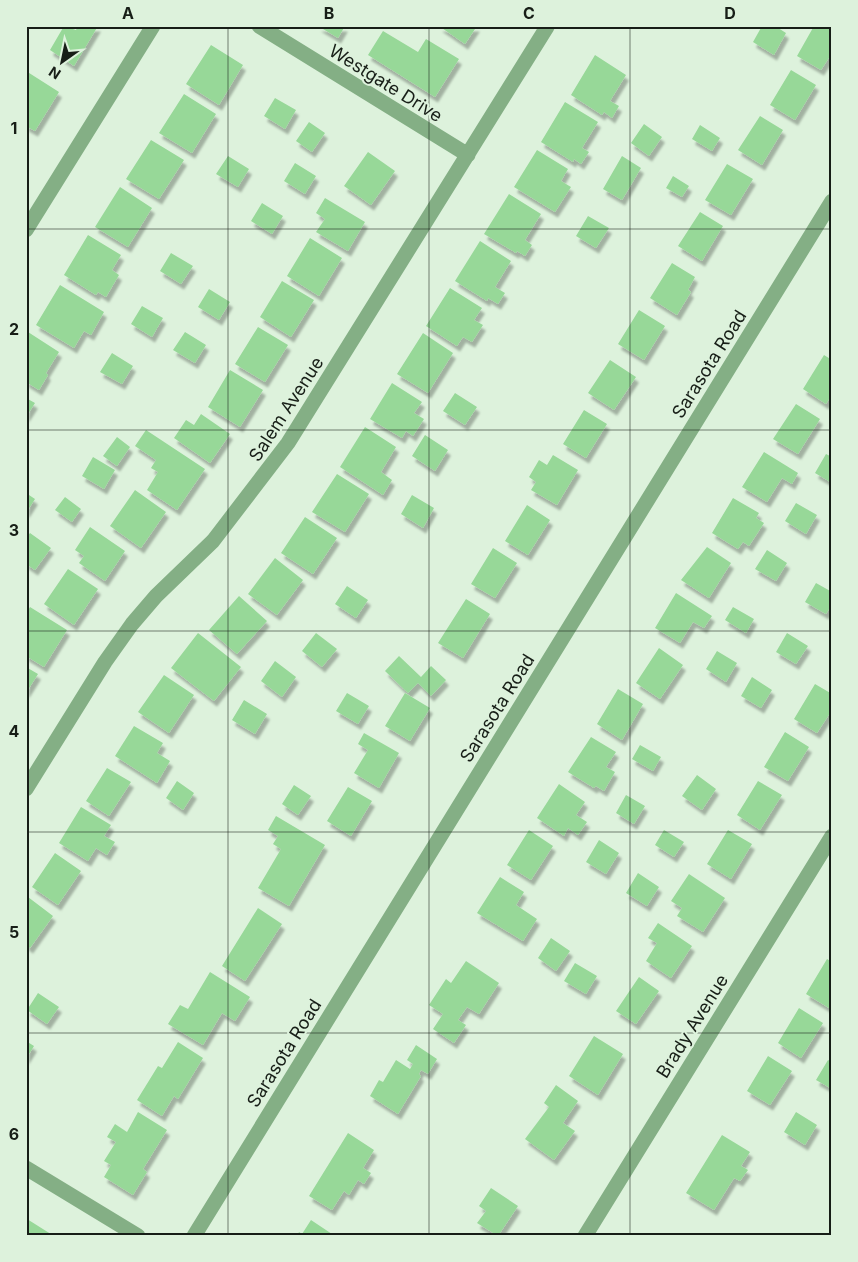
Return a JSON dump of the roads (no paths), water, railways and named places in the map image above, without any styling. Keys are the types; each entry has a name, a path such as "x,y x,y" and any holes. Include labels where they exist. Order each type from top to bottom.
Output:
{"street":[{"path":"26,230 152,26"},
{"name":"Westgate Drive","path":"259,26 468,155"},
{"name":"Salem Avenue","path":"26,789 105,662 132,624 156,596 214,542 288,443 547,27"},
{"name":"Sarasota Road","path":"194,1236 832,201"},
{"name":"Brady Avenue","path":"585,1236 832,836"},
{"path":"26,1168 138,1236"}]}
